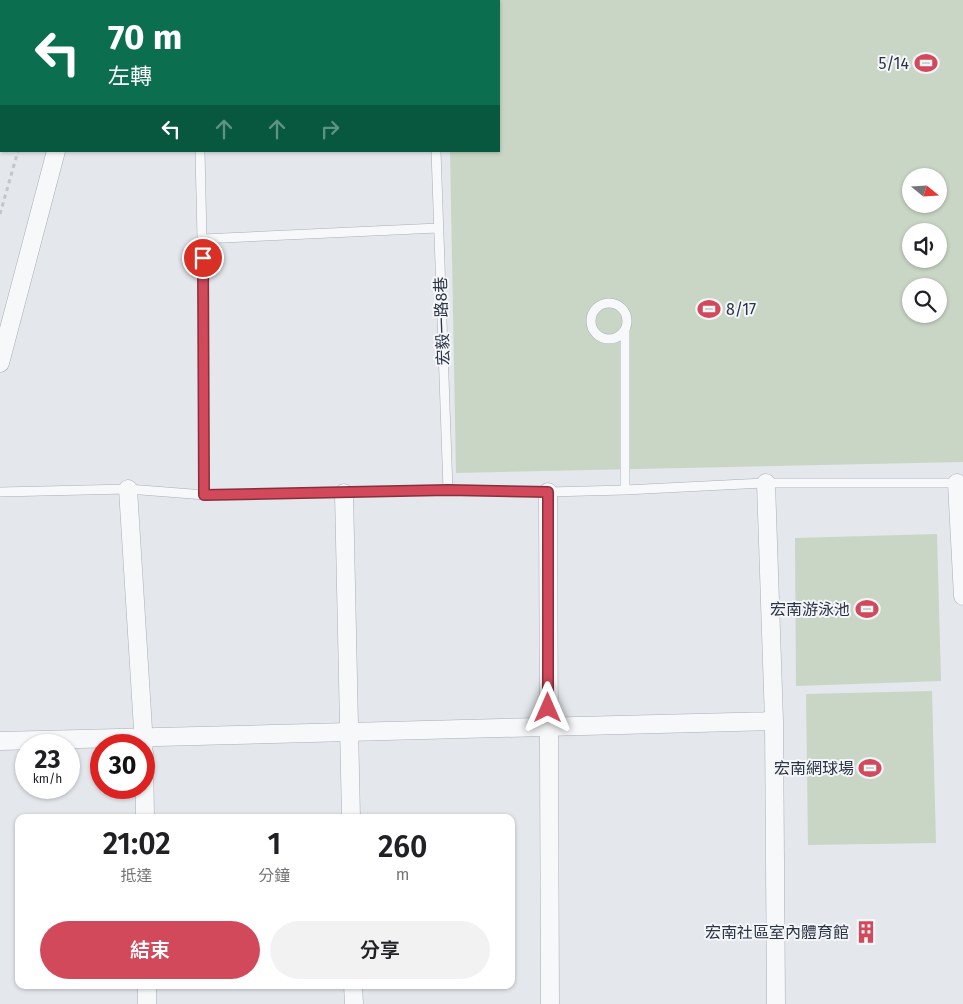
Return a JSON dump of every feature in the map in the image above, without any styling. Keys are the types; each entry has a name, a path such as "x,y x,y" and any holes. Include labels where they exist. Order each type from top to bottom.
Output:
{"street":[{"path":"0,363 56,152"},
{"path":"766,483 774,721 776,1004"},
{"path":"960,483 963,596"},
{"path":"128,489 143,734"},
{"path":"548,492 550,1004"},
{"path":"344,493 351,814"},
{"path":"155,744 350,733 774,721"},
{"path":"0,741 90,744"},
{"path":"145,799 145,814"},
{"path":"147,989 147,1004"},
{"path":"354,989 354,1004"}],"lane":[{"path":"200,152 204,495"},
{"name":"宏毅一路8巷","path":"436,152 448,490"},
{"path":"202,239 438,228"},
{"path":"625,330 615,338 609,339 598,336 592,325 593,313 601,305 607,303 618,305 627,319 625,330 625,490"},
{"path":"0,492 128,489 204,495 448,490 548,492 766,483 960,483"}],"path":[{"path":"0,214 18,152"}],"green space":[{"path":"500,0 963,0 963,462 456,473 450,152 500,152"},
{"name":"宏南游泳池","path":"937,534 941,681 796,686 795,538"},
{"name":"宏南網球場","path":"932,691 936,843 808,845 806,694"}],"place":[{"name":"5/14","path":"926,63"},
{"name":"8/17","path":"709,309"},
{"name":"宏南游泳池","path":"867,609"},
{"name":"宏南網球場","path":"870,768"},
{"name":"宏南社區室內體育館","path":"866,932"}],"route":[{"path":"203,258 204,495 448,490 548,492 548,708"}]}
